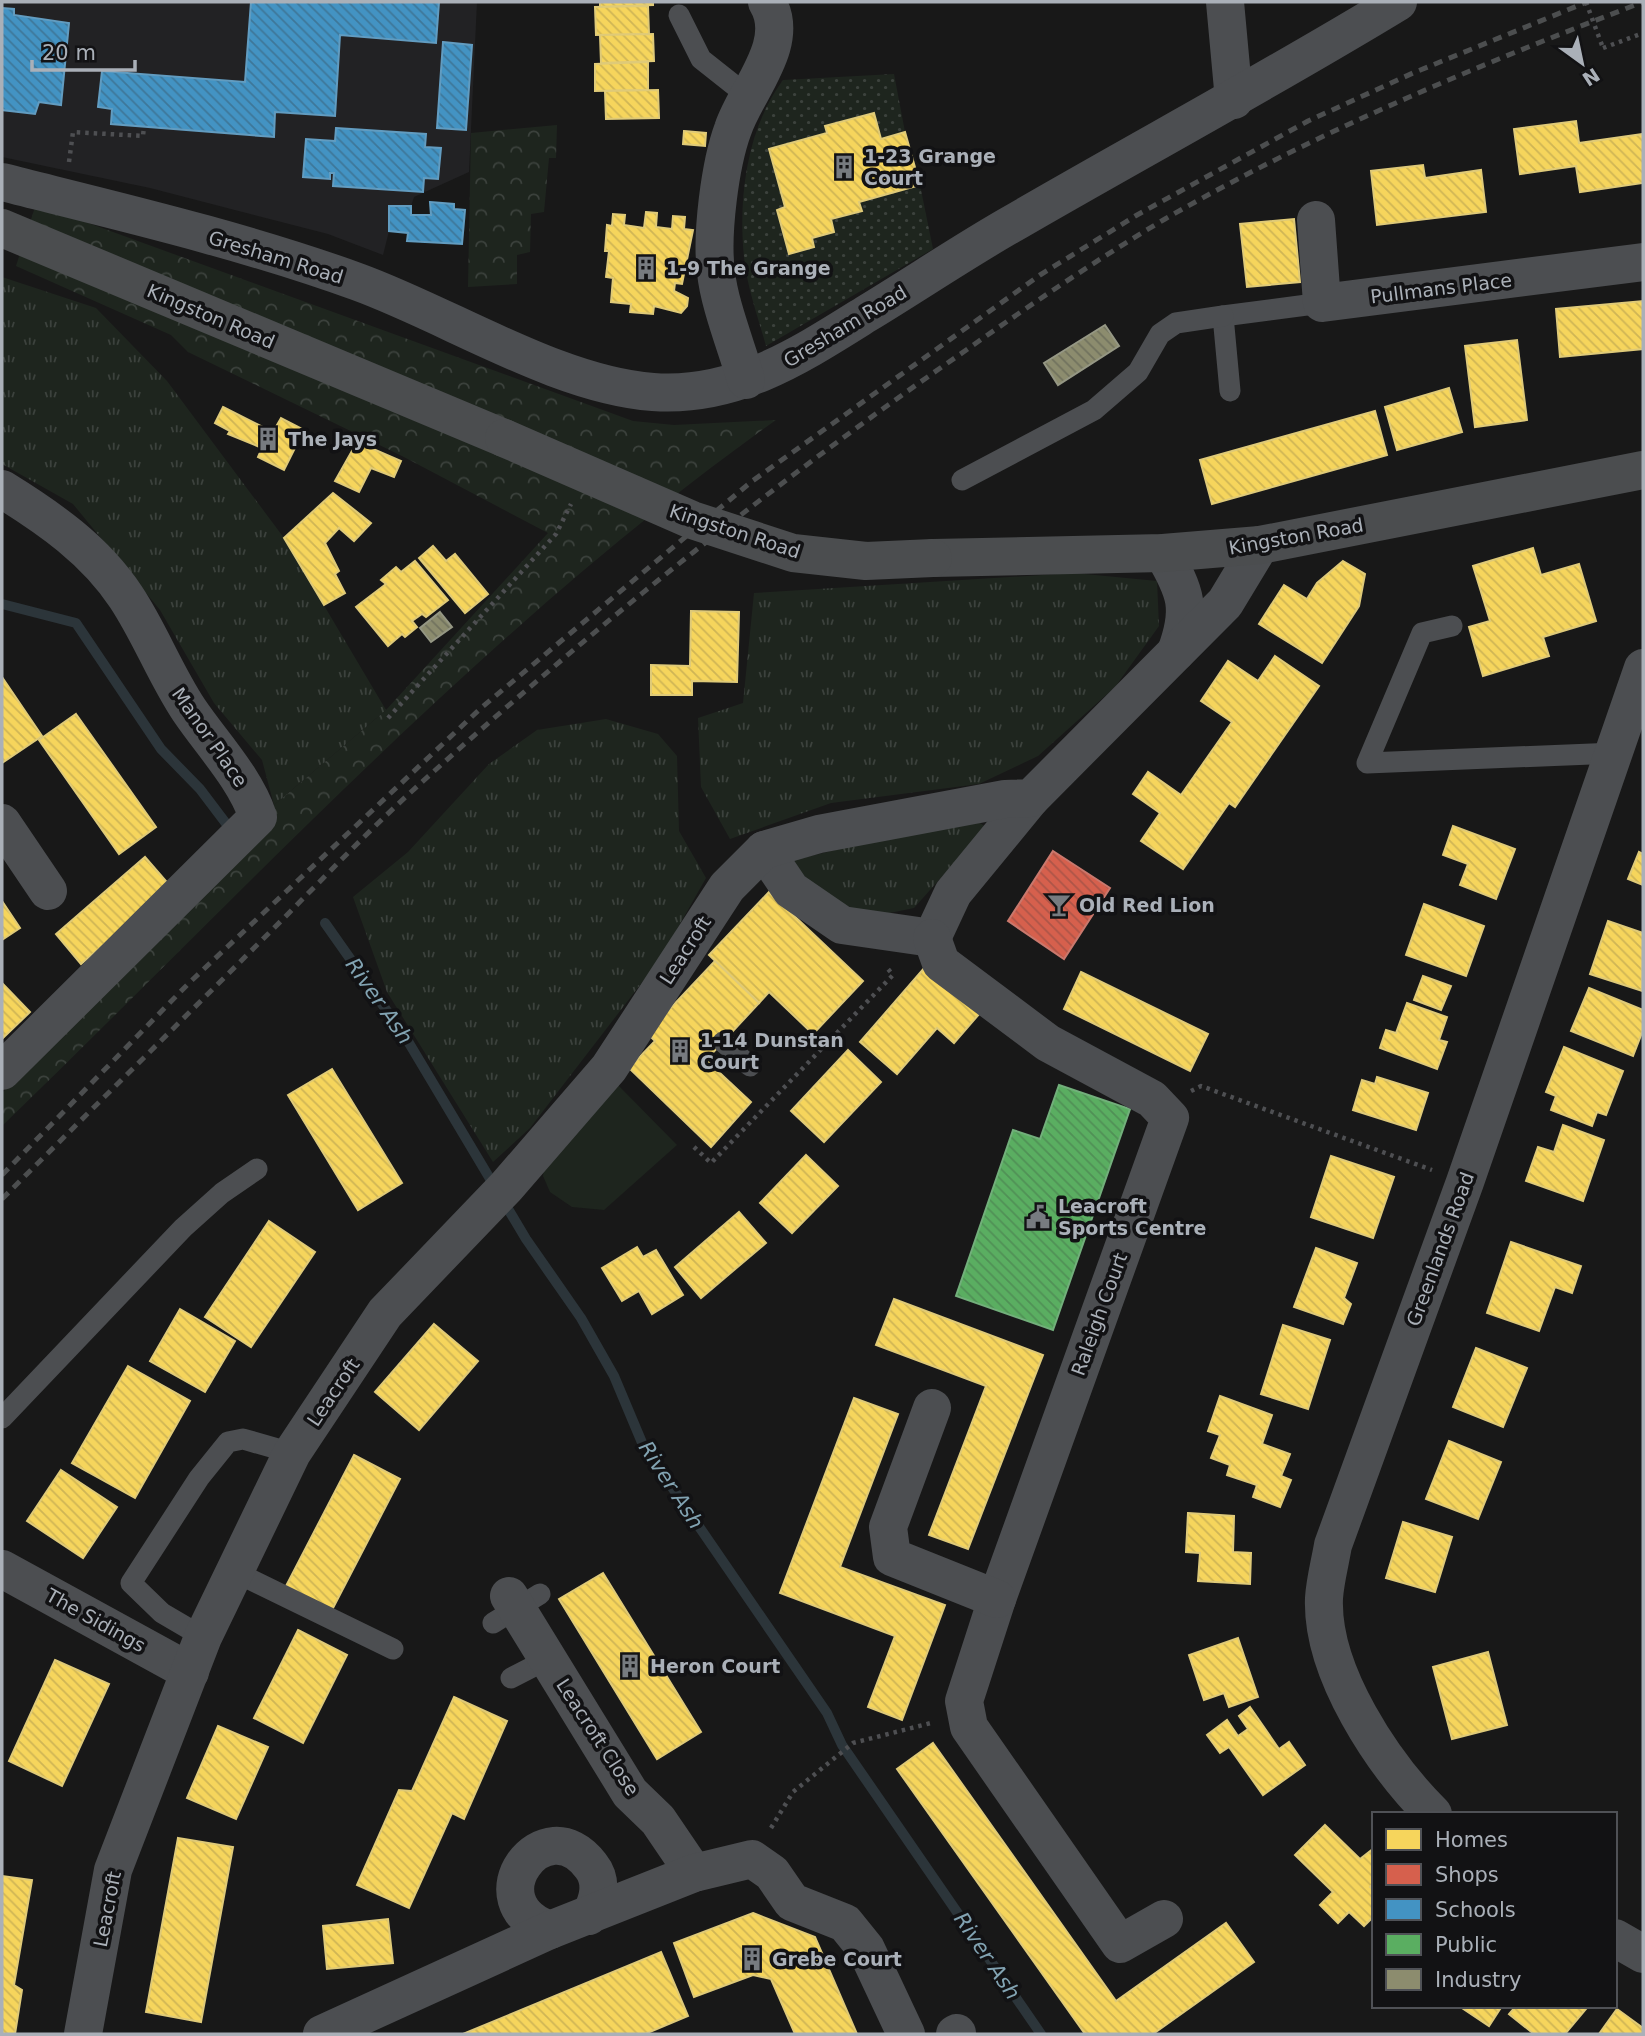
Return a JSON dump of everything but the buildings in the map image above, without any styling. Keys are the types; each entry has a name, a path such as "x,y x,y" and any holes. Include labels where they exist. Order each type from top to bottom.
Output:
{"street":[{"path":"747,380 716,272 719,184 733,128 750,97 776,30 776,17 767,2"},
{"path":"1225,2 1234,100"},
{"name":"Gresham Road","path":"2,182 235,242 360,283 539,362 607,383 652,392 702,391 747,380 790,362 1008,226 1234,100 1398,2"},
{"path":"1316,220 1322,303"},
{"name":"Kingston Road","path":"2,228 692,520 793,553 866,561 1163,553 1260,545 1643,470"},
{"name":"Pullmans Place","path":"1322,303 1643,262"},
{"name":"Manor Place","path":"2,489 43,514 86,549 126,597 179,695 251,796 258,817 2,1071"},
{"path":"1159,1107 1152,1099 1048,1042 1016,1019 941,963 932,938 953,893 1031,798 1225,603 1260,545"},
{"path":"1163,553 1186,601 1185,626 1176,652"},
{"name":"Greenlands Road","path":"1431,1812 1419,1800 1352,1708 1338,1672 1324,1600 1333,1545 1465,1182 1616,753 1643,668"},
{"name":"Leacroft","path":"83,2034 113,1870 203,1637 292,1453 385,1313 497,1196 609,1068 671,992 727,887 764,850 819,834 1006,799 1031,798"},
{"path":"2,823 48,891"},
{"path":"764,850 791,890 824,926 842,925 932,938"},
{"name":"Raleigh Court","path":"966,1714 964,1700 997,1599 1170,1118 1159,1107"},
{"path":"932,1408 888,1527 892,1557 997,1599"},
{"name":"The Sidings","path":"2,1569 190,1672"},
{"name":"Leacroft Close","path":"515,1605 630,1793 657,1820 694,1873"},
{"path":"966,1714 969,1727 1120,1944 1164,1919"},
{"path":"550,1930 527,1919 515,1892 516,1877 522,1864 546,1847 570,1848 584,1855 595,1871 597,1899 589,1916"},
{"path":"321,2034 550,1930 694,1873 752,1859 772,1872 792,1902 845,1923 866,1949 906,2034"},
{"path":"1617,1939 1643,1954"}],"lane":[{"path":"679,15 701,59 750,97"},
{"path":"962,480 1094,410 1138,372 1160,334 1176,323 1322,303"},
{"path":"1223,316 1230,391"},
{"path":"1452,626 1422,634 1367,763 1616,753"},
{"path":"723,1042 750,1066"},
{"path":"2,1418 184,1228 222,1193 257,1169"},
{"path":"203,1637 162,1613 131,1583 199,1478 228,1442 243,1439 292,1453"},
{"path":"235,1572 393,1649"},
{"path":"511,1678 548,1659"}],"path":[{"path":"1586,2 1603,48 1643,33"},
{"path":"64,198 73,132 143,136 144,126"},
{"path":"388,718 556,534 574,498"},
{"path":"694,1147 711,1163 893,975 885,967"},
{"path":"1159,1107 1201,1086 1465,1182"},
{"path":"752,1859 793,1792 853,1743 966,1714"}],"shaded area":[{"path":"2,2 477,2 469,172 414,197 411,206 389,206 389,231 383,255 328,234 150,188 2,157"}],"green space":[{"path":"894,74 905,132 881,139 873,113 826,126 827,133 769,149 785,207 777,210 789,254 812,238 834,232 831,219 861,211 859,202 920,185 933,249 766,346 748,279 742,234 748,164 761,120 783,80"},
{"path":"557,125 556,158 549,158 544,212 531,214 530,252 517,255 517,284 468,287 471,133"},
{"path":"36,204 633,421 674,425 776,420 671,499 570,582 472,669 376,758 2,1126 2,1093 240,854 274,805 386,710 548,533 402,456 188,352 171,335 16,266"},
{"path":"2,277 96,308 167,381 284,538 386,710 274,805 262,760 214,703 160,610 73,504 2,464"},
{"path":"1074,573 1157,581 1159,626 1115,687 1038,756 979,784 831,803 730,839 701,787 698,718 743,703 754,593"},
{"path":"606,719 658,734 677,756 679,831 706,878 660,959 530,1128 493,1162 387,992 353,897 408,852 489,764 537,730"},
{"path":"971,817 986,827 914,908 870,917 833,899 786,862"},
{"path":"616,1083 677,1145 604,1210 572,1207 550,1192 543,1176 545,1157"}],"waterway":[{"name":"River Ash","path":"2,604 76,623 161,749 200,789 231,830"},
{"name":"River Ash","path":"325,923 406,1038 526,1239 581,1318 614,1376 643,1445 827,1713 842,1745 1041,2034"}],"railway":[{"path":"2,1175 189,983 481,708 751,482 1040,275 1137,215 1308,121 1413,73 1587,2"},
{"path":"2,1199 411,792 610,620 817,457 1086,268 1223,187 1400,101 1643,2"}],"place":[{"name":"1-23 Grange Court","path":"844,167"},
{"name":"1-9 The Grange","path":"646,268"},
{"name":"The Jays","path":"268,439"},
{"name":"Old Red Lion","path":"1059,905"},
{"name":"1-14 Dunstan Court","path":"680,1051"},
{"name":"Leacroft Sports Centre","path":"1038,1217"},
{"name":"Heron Court","path":"630,1666"},
{"name":"Grebe Court","path":"752,1959"}]}
